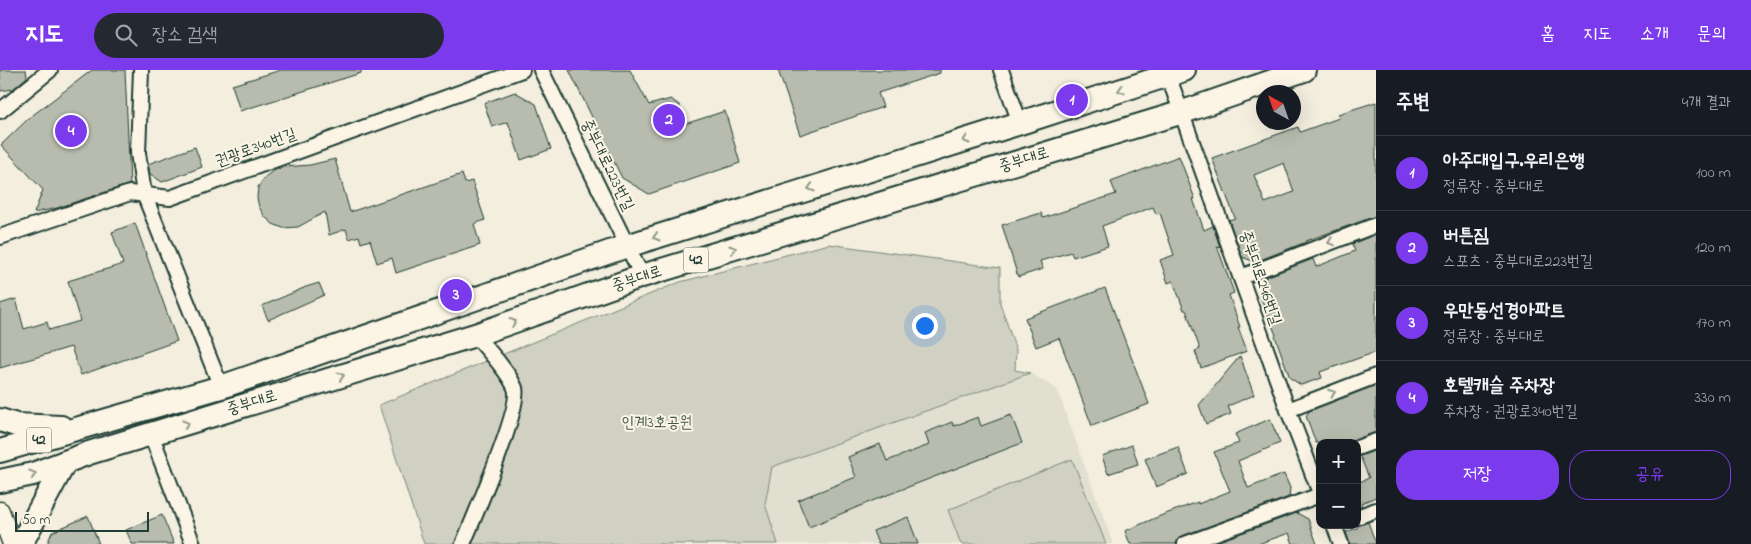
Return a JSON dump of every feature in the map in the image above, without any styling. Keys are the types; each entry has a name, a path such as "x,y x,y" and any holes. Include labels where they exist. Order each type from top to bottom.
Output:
{"main road":[{"name":"중부대로","path":"0,481 33,474 151,434 476,335 642,276 1183,112 1304,70"},
{"name":"중부대로","path":"0,451 221,387 627,246 1020,124 1176,72"},
{"path":"0,420 16,425 77,428"},
{"path":"20,544 65,462"}],"street":[{"path":"0,111 50,70"},
{"path":"141,70 138,153 144,194 221,387"},
{"name":"권광로340번길","path":"0,237 130,193 170,198 522,70"},
{"name":"중부대로223번길","path":"541,70 642,276"},
{"path":"1001,70 1020,124"},
{"name":"중부대로246번길","path":"1176,72 1183,112 1288,410 1316,484"},
{"path":"1241,277 1376,224"},
{"path":"463,544 501,448 516,398 516,388 510,377 476,335"},
{"path":"1288,410 1376,376"},
{"path":"151,434 193,544"},
{"path":"1361,447 1376,441"},
{"path":"1184,544 1316,495"},
{"path":"1361,516 1376,510"},
{"path":"0,511 12,544"},
{"path":"1336,529 1341,544"}],"shaded area":[{"path":"1030,373 1057,389 1113,544 778,544 765,504 772,467"}],"green space":[{"name":"인계3호공원","path":"829,244 1000,268 1000,303 1016,350 1015,370 1030,373 772,467 765,504 778,544 424,544 379,405 680,282"},
{"path":"1072,459 1106,544 961,544 948,510"}],"building":[{"path":"0,70 26,70 27,77 13,89 0,91"},
{"path":"92,70 125,70 130,184 57,208 34,213 43,190 1,145 29,118"},
{"path":"281,70 361,70 361,73 240,111 232,85"},
{"path":"569,70 630,70 649,105 671,99 679,105 685,124 725,111 740,163 649,194 622,178"},
{"path":"778,70 940,70 940,73 878,93 883,107 800,135"},
{"path":"515,92 536,104 551,149 521,160 508,122 492,127 484,103"},
{"path":"1376,102 1376,216 1306,241 1255,262 1242,257 1229,220 1235,218 1212,158 1290,130 1299,130 1300,132 1339,118 1338,114","holes":["1284,163 1294,192 1265,203 1254,175"]},
{"path":"195,147 202,167 162,182 150,174 148,164"},
{"path":"1179,156 1204,230 1213,226 1220,247 1217,246 1234,293 1229,295 1247,351 1201,368 1195,351 1200,349 1186,310 1184,310 1173,281 1168,283 1160,260 1174,255 1160,213 1156,214 1153,207 1102,226 1108,246 1073,257 1071,252 1040,261 1043,269 1018,277 1002,225 1041,213 1043,218 1116,194 1111,182"},
{"path":"335,159 350,212 462,174 465,183 472,181 485,220 474,224 480,245 396,273 392,258 377,263 370,240 361,243 359,236 349,239 346,229 329,235 325,212 298,227 283,228 273,224 265,217 259,207 257,198 258,187 265,177 274,170 285,167 310,165"},
{"path":"135,223 177,341 81,375 71,347 0,368 0,304 16,299 24,329 47,322 49,330 80,321 68,281 123,264 112,232"},
{"path":"1376,234 1376,352 1320,372 1322,378 1301,385 1290,378 1276,335 1259,294 1266,277 1313,259 1316,267 1355,251 1352,244"},
{"path":"319,283 324,295 268,320 262,306"},
{"path":"1105,288 1149,404 1092,426 1059,338 1036,347 1025,318"},
{"path":"1240,356 1254,395 1228,406 1231,414 1206,424 1199,405"},
{"path":"1376,385 1376,432 1358,439 1316,439 1316,443 1306,416 1309,411"},
{"path":"1011,415 1022,443 809,527 798,500 856,477 848,457 880,444 887,461 929,445 925,433 952,422 954,426 978,417 981,426"},
{"path":"1270,419 1280,443 1238,461 1248,488 1284,474 1290,488 1289,497 1182,536 1176,544 1130,544 1125,531 1160,516 1230,491 1214,452 1239,443 1235,434"},
{"path":"1132,445 1138,464 1108,474 1102,456"},
{"path":"1178,447 1188,474 1156,487 1145,459"},
{"path":"1376,450 1376,497 1361,503 1361,481 1369,478 1361,456"},
{"path":"1297,513 1308,519 1317,544 1293,544 1289,533 1258,544 1211,544"},
{"path":"162,515 174,544 132,544 126,530"},
{"path":"88,516 99,544 47,544 52,532"},
{"path":"908,517 918,544 878,544 873,531"},
{"path":"1368,522 1376,544 1350,544 1346,532 1361,529 1361,525"}],"place":[{"name":"아주대입구.우리은행","path":"1072,100"},
{"name":"버튼짐","path":"669,120"},
{"name":"호텔캐슬 주차장","path":"71,131"},
{"name":"우만동선경아파트","path":"456,295"}]}
